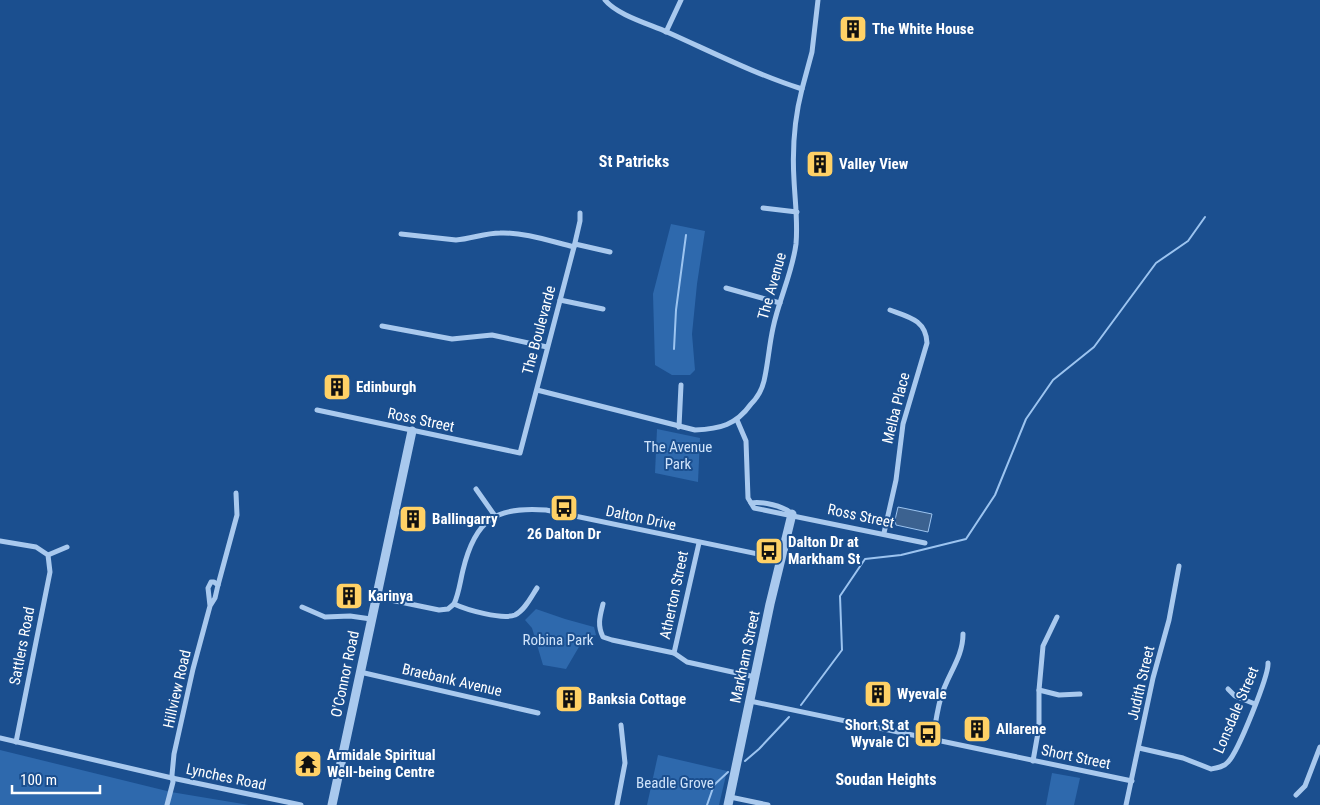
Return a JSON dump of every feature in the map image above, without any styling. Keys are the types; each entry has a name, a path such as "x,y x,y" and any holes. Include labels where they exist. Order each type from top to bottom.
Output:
{"street":[{"path":"605,0 622,12 732,63 775,81 802,89"},
{"path":"666,32 681,0"},
{"name":"The Avenue","path":"536,390 695,430 722,426 737,420 756,399 764,383 772,328 791,272 796,244 797,212 793,147 795,116 812,52 818,0"},
{"path":"762,208 797,212"},
{"name":"The Boulevarde","path":"520,453 580,221 580,212"},
{"path":"401,234 456,240 494,233 509,233 610,252"},
{"path":"726,288 780,303"},
{"path":"560,300 603,309"},
{"name":"Melba Place","path":"884,533 896,480 898,451 906,410 927,343 925,331 913,318 890,310"},
{"path":"382,326 452,339 492,335 547,347"},
{"path":"679,427 680,385"},
{"name":"Ross Street","path":"316,410 520,453"},
{"name":"Ross Street","path":"737,420 746,441 750,502 754,508 792,514 926,543"},
{"name":"O'Connor Road","path":"332,805 412,431"},
{"path":"476,489 495,516"},
{"name":"Hillview Road","path":"167,805 176,744 193,669 210,606 215,598 236,515 236,493"},
{"name":"Dalton Drive","path":"454,604 470,544 480,529 495,516 507,511 526,508 546,510 782,559"},
{"name":"Markham Street","path":"729,801 770,604 792,514"},
{"path":"0,541 36,547 48,554 67,547"},
{"name":"Atherton Street","path":"674,653 699,543"},
{"name":"Sattlers Road","path":"16,742 50,572 48,554"},
{"name":"Judith Street","path":"1126,805 1153,678 1169,620 1179,566"},
{"name":"Hillview Road","path":"210,606 208,599 209,584 214,582 218,586"},
{"path":"376,597 439,610 448,609 454,604 504,617 514,615 522,610 537,588"},
{"path":"603,604 598,622 603,636 612,640 674,653 687,662 754,677"},
{"path":"302,607 325,617 350,616 371,619"},
{"path":"1033,761 1039,727 1039,690 1043,646 1057,617"},
{"path":"933,740 941,695 955,668 963,644 963,634"},
{"name":"Lonsdale Street","path":"1139,748 1183,758 1211,770 1226,764 1234,756 1268,672 1268,662"},
{"name":"Braebank Avenue","path":"360,672 538,713"},
{"path":"1228,689 1235,696 1255,704"},
{"path":"1039,690 1059,695 1080,694"},
{"name":"Short Street","path":"750,701 1132,781"},
{"path":"618,805 625,763 621,725"},
{"name":"Lynches Road","path":"0,738 172,778 301,805"},
{"path":"1296,795 1305,786 1320,747"},
{"path":"729,801 768,805"}],"green space":[{"path":"671,224 705,231 692,334 695,370 690,375 672,375 655,365 653,294"},
{"name":"The Avenue Park","path":"657,429 700,438 698,482 655,473"},
{"name":"Robina Park","path":"536,609 594,627 596,635 583,640 566,669 543,665 532,628 525,620"},
{"path":"0,750 171,792 249,805 0,805"},
{"name":"Beadle Grove","path":"658,755 727,771 719,805 647,805"},
{"path":"1052,773 1080,778 1074,805 1046,805"}],"shaded area":[{"path":"898,507 932,514 928,532 896,525 895,520"}],"waterway":[{"path":"801,705 842,650 840,596 865,559 901,555 966,539 995,495 1026,419 1053,380 1094,347 1156,263 1188,241 1205,217"},
{"path":"674,349 676,310 686,235"},
{"path":"745,761 789,717"},
{"path":"707,805 714,785 728,772"}],"place":[{"name":"The White House","path":"853,29"},
{"name":"Valley View","path":"820,164"},
{"name":"Edinburgh","path":"337,387"},
{"name":"26 Dalton Dr","path":"564,508"},
{"name":"Ballingarry","path":"413,519"},
{"name":"Dalton Dr at Markham St","path":"769,551"},
{"name":"Karinya","path":"349,596"},
{"name":"Wyevale","path":"878,694"},
{"name":"Banksia Cottage","path":"569,699"},
{"name":"Allarene","path":"977,729"},
{"name":"Short St at Wyvale Cl","path":"928,734"},
{"name":"Armidale Spiritual Well-being Centre","path":"308,764"}],"district":[{"name":"St Patricks","path":"634,161"},
{"name":"Soudan Heights","path":"886,779"}]}
